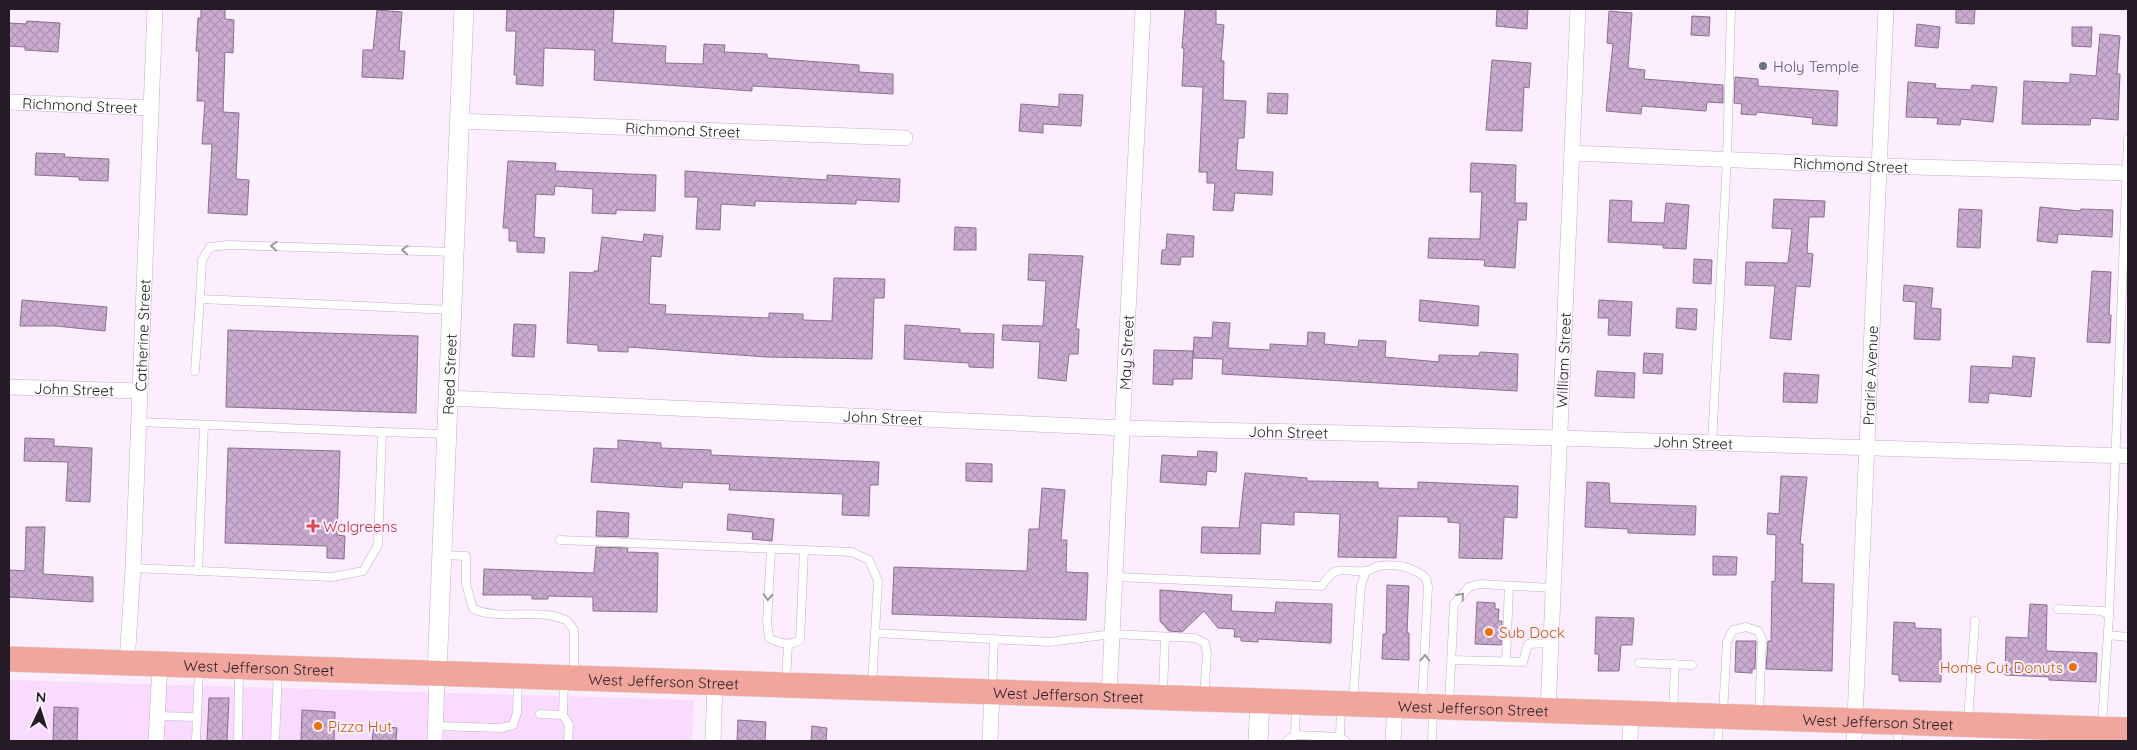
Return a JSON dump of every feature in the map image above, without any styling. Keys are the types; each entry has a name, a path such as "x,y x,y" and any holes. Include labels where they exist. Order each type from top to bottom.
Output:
{"main road":[{"name":"West Jefferson Street","path":"9,659 1721,716 1759,718 1855,731 1899,732 1968,725 2102,735 2128,730"}],"street":[{"name":"Catherine Street","path":"127,663 133,568 155,9"},
{"name":"Reed Street","path":"435,734 464,9"},
{"name":"May Street","path":"1109,696 1124,428 1143,9"},
{"name":"William Street","path":"1548,711 1578,9"},
{"name":"Prairie Avenue","path":"1855,731 1886,9"},
{"name":"Richmond Street","path":"9,102 151,108"},
{"name":"Richmond Street","path":"459,121 905,138"},
{"name":"Richmond Street","path":"1572,153 1879,166 2128,173"},
{"name":"John Street","path":"9,387 140,391"},
{"name":"John Street","path":"448,398 1124,428 1560,438 2122,456"},
{"path":"156,741 160,664"},
{"path":"713,741 716,683"},
{"path":"990,741 992,692"},
{"path":"1258,741 1260,701"},
{"path":"1393,741 1395,706"},
{"path":"1630,741 1631,713"}],"lane":[{"path":"1712,443 1727,160 1731,9"},
{"path":"2102,735 2109,616 2122,456 2128,139"},
{"path":"195,371 202,260 210,247 228,245 454,252"},
{"path":"200,299 452,310"},
{"path":"139,422 447,434"},
{"path":"198,571 204,425"},
{"path":"133,568 332,577 364,572 378,545 382,432"},
{"path":"560,540 852,552 869,560 878,581 872,688"},
{"path":"771,548 767,622 769,638 779,643 788,644 794,644 800,640 804,550"},
{"path":"441,555 466,556 466,584 473,609 487,615 547,616 565,619 574,630 563,715 568,725 568,741"},
{"path":"1116,577 1322,586 1327,578 1341,569 1366,572 1378,566 1413,567 1426,578 1428,587 1435,707 1432,741"},
{"path":"1287,741 1295,735 1343,739 1361,585 1366,572"},
{"path":"1435,707 1452,660 1454,604 1469,587 1480,584 1553,588"},
{"path":"1506,661 1509,586"},
{"path":"2058,609 2103,612 2109,616"},
{"path":"1968,725 1975,621"},
{"path":"1718,741 1727,641 1733,630 1746,627 1758,631 1762,639 1759,718"},
{"path":"875,633 1049,642 1112,634 1195,638 1205,643 1207,652 1204,699"},
{"path":"2108,635 2128,637"},
{"path":"1163,698 1165,637"},
{"path":"992,692 994,639"},
{"path":"1452,660 1523,662 1528,644 1551,643"},
{"path":"786,685 788,644"},
{"path":"1638,663 1692,665"},
{"path":"1673,715 1675,664"},
{"path":"196,741 199,665"},
{"path":"238,741 239,666"},
{"path":"275,741 278,668"},
{"path":"435,734 501,728 513,725 517,713 518,676"},
{"path":"1295,735 1296,702"},
{"path":"540,714 563,715"},
{"path":"157,716 197,717"}],"shaded area":[{"path":"9,680 694,700 692,741 9,741"}],"building":[{"path":"201,9 225,9 225,19 234,20 233,53 225,52 223,112 239,113 236,179 249,180 247,215 208,213 212,144 202,144 205,101 197,101 199,51 196,51 198,18 201,18"},
{"path":"507,9 614,9 612,43 666,46 665,63 703,64 704,44 725,45 724,52 767,54 767,58 859,65 859,72 893,74 893,94 752,86 752,91 594,80 595,50 544,48 543,86 516,84 517,75 514,75 516,31 506,31"},
{"path":"1185,9 1216,9 1216,24 1224,25 1221,61 1224,61 1223,100 1246,101 1244,138 1238,138 1236,170 1273,172 1272,195 1235,193 1233,211 1213,210 1215,183 1207,183 1207,172 1199,172 1203,87 1182,86"},
{"path":"1497,9 1528,9 1527,29 1496,26"},
{"path":"1956,9 1975,9 1974,24 1956,23"},
{"path":"377,10 402,12 399,51 405,51 403,79 362,77 363,50 373,50"},
{"path":"1609,11 1632,13 1628,68 1645,70 1644,79 1723,85 1723,103 1707,102 1706,111 1642,106 1641,114 1606,111 1613,44 1607,43"},
{"path":"1692,16 1710,17 1709,36 1691,35"},
{"path":"27,21 60,23 58,52 25,50 25,47 9,46 9,23 26,24"},
{"path":"1917,24 1940,27 1938,48 1915,46"},
{"path":"2072,27 2092,27 2091,47 2072,46"},
{"path":"2100,34 2120,36 2117,74 2120,74 2118,120 2091,118 2090,125 2022,124 2024,81 2070,83 2070,74 2096,76"},
{"path":"1492,60 1531,63 1529,88 1524,87 1522,131 1486,130"},
{"path":"1735,77 1758,79 1758,86 1838,91 1837,126 1812,124 1813,118 1757,112 1756,115 1741,114 1742,104 1734,103"},
{"path":"1908,82 1936,84 1935,88 1971,90 1972,85 1997,87 1993,122 1961,119 1960,125 1937,124 1938,118 1906,117"},
{"path":"1268,93 1288,94 1287,114 1267,113"},
{"path":"1059,94 1083,95 1081,126 1043,124 1043,133 1019,131 1021,104 1059,107"},
{"path":"36,153 65,154 64,157 109,159 108,181 79,180 79,177 35,175"},
{"path":"508,161 556,163 555,171 656,175 655,211 616,210 616,214 592,213 593,189 555,186 554,195 536,194 534,237 545,238 544,253 517,252 517,241 509,241 509,228 503,228"},
{"path":"1471,163 1516,165 1515,203 1527,203 1526,220 1518,220 1515,268 1484,266 1485,260 1428,258 1429,238 1480,239 1482,192 1470,192"},
{"path":"685,171 827,180 827,175 900,179 899,202 856,200 856,204 755,201 755,206 721,204 720,230 696,229 698,197 685,197"},
{"path":"1774,199 1825,201 1824,217 1809,217 1807,253 1813,254 1810,287 1796,286 1791,340 1770,338 1775,286 1745,285 1746,262 1788,263 1792,229 1772,228"},
{"path":"1610,200 1632,201 1631,222 1664,223 1666,203 1689,205 1686,249 1663,248 1663,245 1608,242"},
{"path":"2040,207 2080,211 2081,209 2113,210 2112,237 2058,234 2057,243 2037,241"},
{"path":"1959,209 1982,210 1980,248 1957,247"},
{"path":"955,227 976,228 976,250 954,250"},
{"path":"644,234 663,236 661,257 651,256 649,304 666,305 665,314 769,318 769,313 803,314 803,320 832,321 834,278 885,279 884,298 874,298 872,359 767,357 628,347 628,352 598,351 598,345 567,343 570,272 594,273 594,271 598,271 602,237 643,242"},
{"path":"1167,234 1194,236 1193,257 1181,257 1180,265 1161,264 1162,250 1166,250"},
{"path":"1029,254 1083,256 1076,329 1079,329 1078,354 1069,354 1066,381 1038,378 1040,342 1002,340 1003,325 1043,326 1046,281 1028,280"},
{"path":"1694,259 1712,260 1711,284 1693,283"},
{"path":"2092,271 2111,272 2110,343 2087,342"},
{"path":"1904,285 1933,288 1931,308 1941,309 1940,340 1914,339 1916,302 1903,301"},
{"path":"22,300 107,307 105,331 56,326 20,326"},
{"path":"1420,300 1479,306 1478,326 1419,321"},
{"path":"1599,300 1632,302 1630,336 1608,335 1609,318 1598,318"},
{"path":"1677,308 1697,309 1696,330 1676,328"},
{"path":"1213,322 1230,323 1228,348 1270,350 1270,344 1307,346 1308,332 1325,333 1324,344 1358,347 1359,340 1386,341 1385,357 1439,362 1439,355 1479,356 1480,352 1518,354 1517,391 1222,374 1223,359 1193,358 1194,337 1212,338"},
{"path":"514,324 536,325 534,357 512,356"},
{"path":"905,325 960,329 960,333 994,334 993,368 969,367 969,363 904,359"},
{"path":"228,330 418,336 416,413 226,407"},
{"path":"1154,350 1193,351 1192,379 1173,379 1173,385 1153,384"},
{"path":"1644,353 1663,354 1662,374 1643,373"},
{"path":"2013,356 2035,358 2031,397 1989,393 1988,403 1969,402 1971,366 2012,368"},
{"path":"1597,371 1635,373 1634,398 1595,396"},
{"path":"1784,373 1819,375 1817,403 1783,402"},
{"path":"25,438 54,439 54,446 92,448 90,502 66,501 68,462 24,461"},
{"path":"618,440 661,443 661,448 711,450 711,455 879,462 878,485 870,485 869,516 842,515 843,494 729,490 730,484 683,482 682,488 591,482 594,448 618,449"},
{"name":"Walgreens","path":"228,448 340,451 337,535 345,536 344,559 327,558 327,546 225,543"},
{"path":"1198,451 1217,452 1216,472 1207,471 1206,485 1160,482 1162,455 1197,457"},
{"path":"966,463 992,464 992,482 966,481"},
{"path":"1245,473 1307,478 1307,481 1378,482 1378,488 1418,489 1418,482 1518,486 1517,518 1504,517 1502,559 1459,558 1460,523 1448,522 1448,517 1398,516 1396,558 1338,557 1340,514 1294,512 1294,525 1261,523 1260,554 1201,553 1202,527 1239,528"},
{"path":"1781,476 1807,477 1800,544 1803,544 1802,583 1834,584 1832,671 1766,669 1768,641 1771,641 1772,581 1775,582 1776,535 1767,534 1768,513 1779,514"},
{"path":"1587,482 1609,483 1610,503 1696,506 1695,535 1628,533 1628,529 1585,527"},
{"path":"1042,488 1065,490 1061,540 1067,540 1066,572 1088,573 1086,620 892,614 894,567 1027,571 1029,529 1039,529"},
{"path":"597,511 629,513 628,537 596,536"},
{"path":"728,514 774,519 772,541 752,539 753,532 727,530"},
{"path":"26,527 45,527 43,574 93,577 93,602 9,597 9,570 25,571"},
{"path":"596,547 628,548 627,552 658,553 657,612 593,611 593,597 548,596 548,599 532,599 532,595 483,595 484,569 594,573"},
{"path":"1713,556 1737,557 1736,575 1713,575"},
{"path":"1387,585 1409,586 1407,633 1409,633 1409,660 1382,659 1383,634 1386,634"},
{"path":"1160,590 1232,595 1231,611 1275,613 1276,602 1332,604 1331,643 1258,639 1258,642 1241,641 1241,637 1234,637 1235,629 1218,628 1204,611 1182,632 1169,631 1160,621"},
{"name":"Sub Dock","path":"1477,602 1495,603 1495,609 1499,609 1498,621 1502,621 1501,645 1475,644"},
{"path":"2030,604 2047,605 2046,651 2097,653 2096,682 2049,680 2049,677 2005,675 2006,637 2028,638"},
{"path":"1596,617 1634,618 1632,645 1621,645 1619,671 1598,671 1599,654 1595,654"},
{"path":"1894,622 1915,623 1915,628 1941,629 1941,682 1899,681 1899,675 1892,674"},
{"path":"1736,641 1756,641 1755,669 1752,669 1752,673 1735,672"},
{"path":"209,698 229,698 227,741 207,741"},
{"path":"54,707 78,708 77,741 53,741"},
{"name":"Pizza Hut","path":"302,710 335,712 334,741 301,741"},
{"path":"738,720 766,722 765,741 737,741"},
{"path":"374,725 397,728 396,741 372,741"},
{"path":"812,726 827,728 826,741 811,741"}],"place":[{"name":"Holy Temple","path":"1763,66"},
{"name":"Walgreens","path":"313,526"},
{"name":"Sub Dock","path":"1489,632"},
{"name":"Home Cut Donuts","path":"2073,667"},
{"name":"Pizza Hut","path":"318,726"}]}
